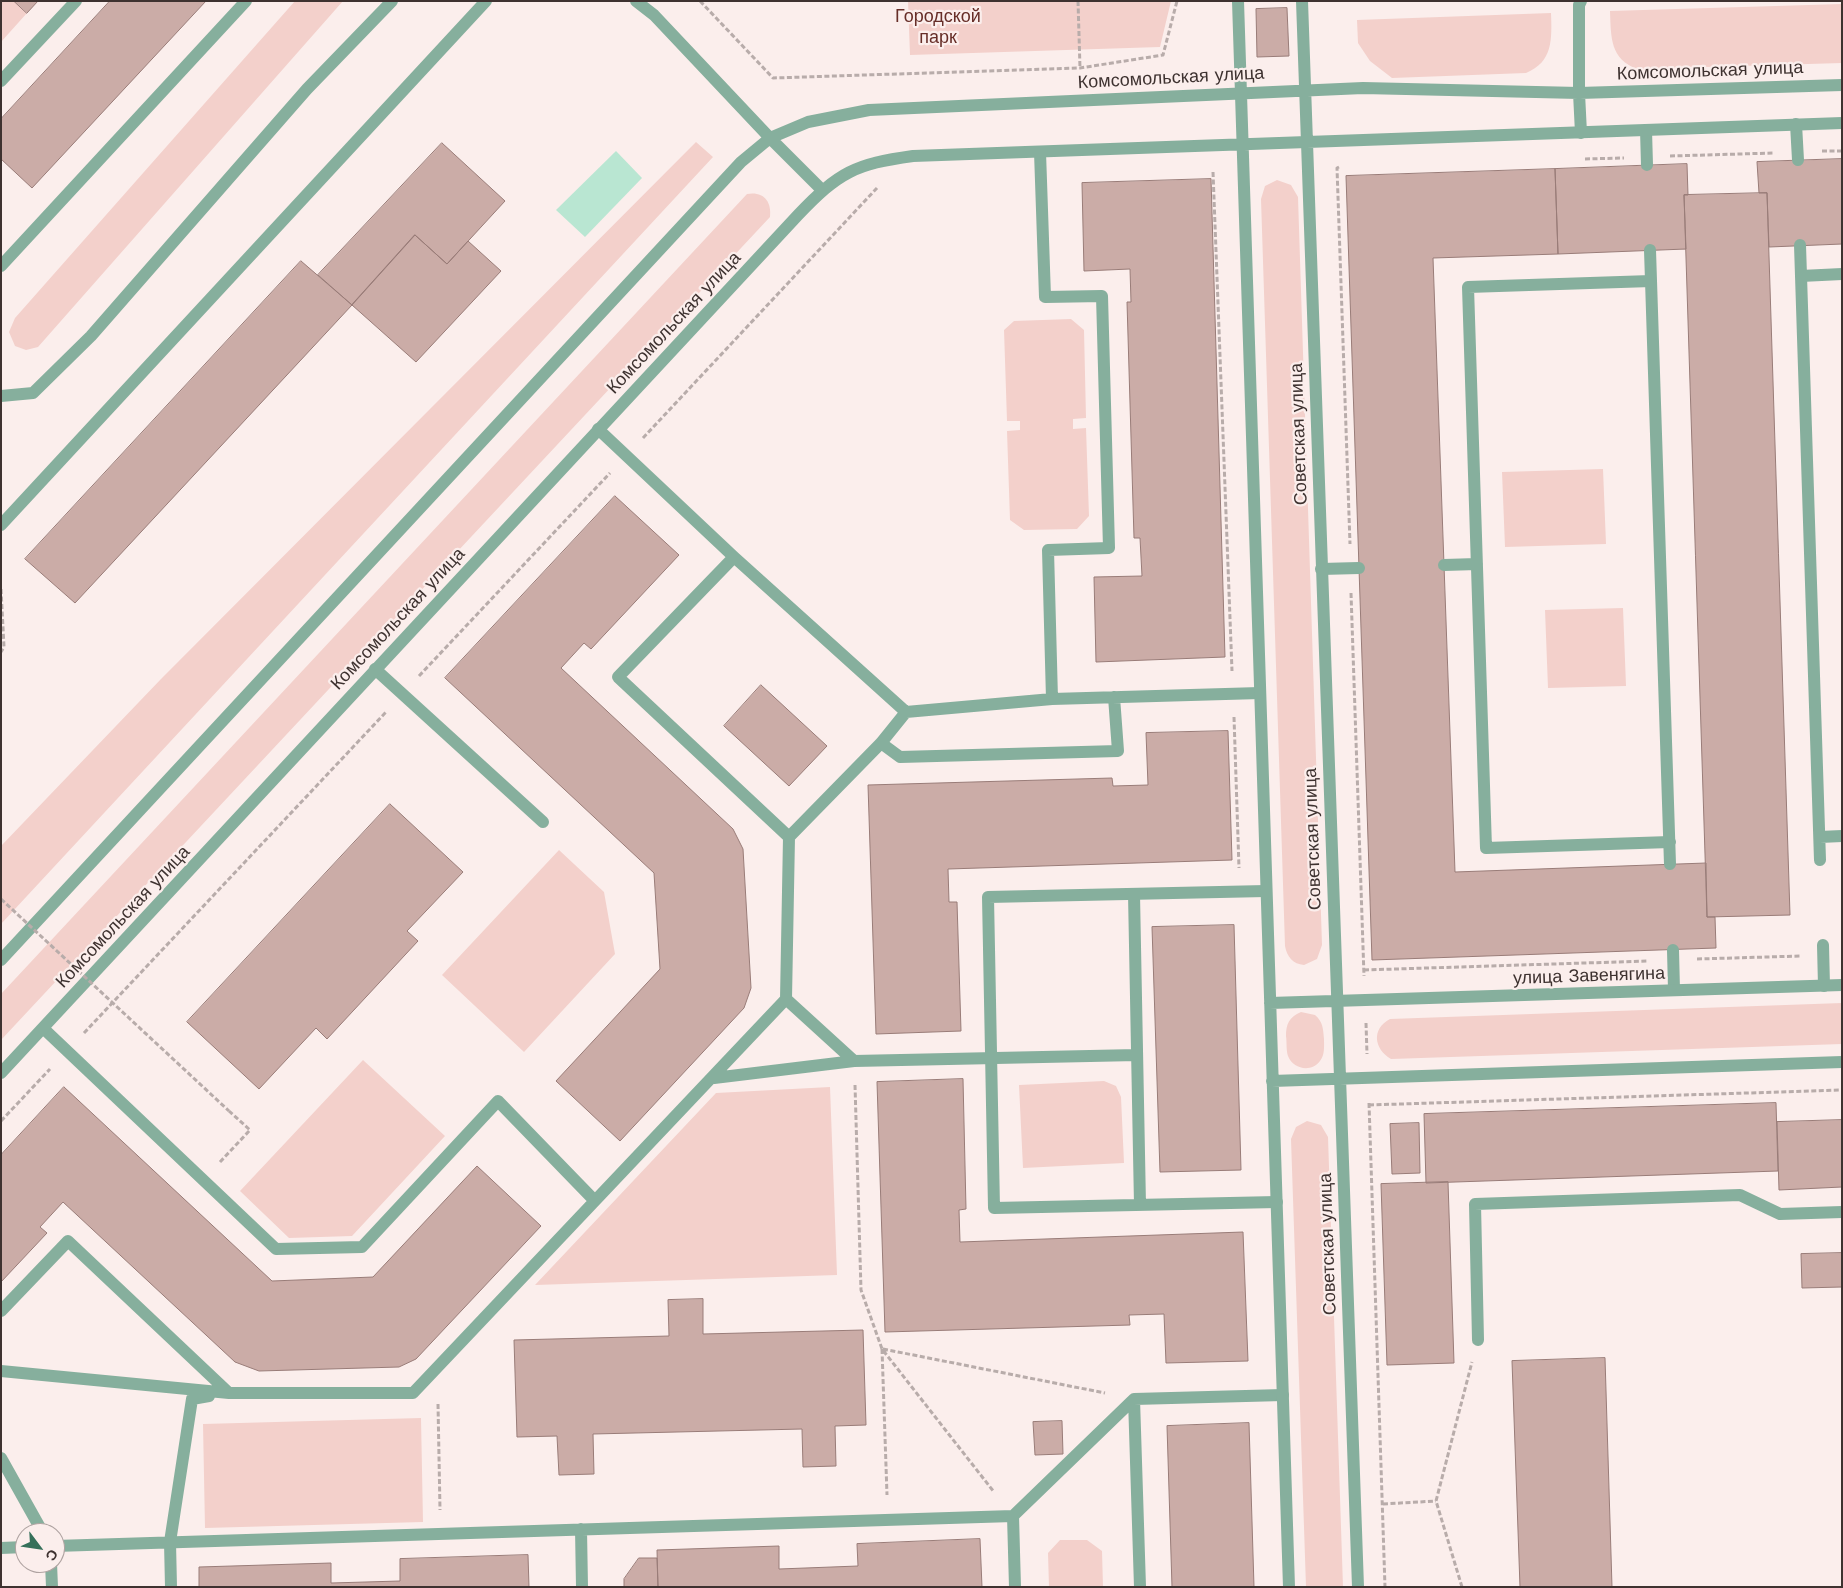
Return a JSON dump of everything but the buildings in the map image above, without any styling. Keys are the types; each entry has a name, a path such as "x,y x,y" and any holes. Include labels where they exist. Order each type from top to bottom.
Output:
{"street":[{"path":"1,81 76,1"},
{"path":"1,266 246,1"},
{"path":"1,396 33,393 91,336 307,89 392,1"},
{"path":"1,524 486,1"},
{"path":"636,1 654,15 770,138 822,190"},
{"path":"1238,1 1289,1587"},
{"name":"Советская улица","path":"1302,1 1358,1587"},
{"path":"1581,1 1578,5 1581,133"},
{"name":"Комсомольская улица","path":"1,960 741,162 770,138 808,122 869,110 1363,88 1579,93 1842,85"},
{"name":"Комсомольская улица","path":"1,1074 375,669 822,190 848,171 880,160 913,156 1842,123"},
{"path":"1796,124 1797,156"},
{"path":"1646,130 1647,161"},
{"path":"1040,152 1045,297 1102,296 1109,548 1048,550 1052,699"},
{"path":"1800,245 1820,860"},
{"path":"1650,250 1670,864"},
{"path":"1801,276 1842,274"},
{"path":"1651,281 1468,287 1486,848 1670,842"},
{"path":"598,429 734,557 906,712"},
{"path":"734,557 618,677 789,837"},
{"path":"1444,565 1477,564"},
{"path":"1321,569 1359,568"},
{"path":"375,669 543,822"},
{"path":"1,1371 228,1393 413,1393 594,1200 714,1078 786,1000 789,837 881,743 906,712 1052,699 1260,693"},
{"path":"881,743 900,757 1118,751 1114,697"},
{"path":"1820,837 1842,836"},
{"path":"1266,891 988,897 994,1208 1277,1202"},
{"path":"1134,894 1140,1205"},
{"path":"1823,950 1824,986"},
{"path":"1673,955 1674,990"},
{"name":"улица Завенягина","path":"1270,1003 1842,985"},
{"path":"786,1000 854,1061"},
{"path":"44,1029 276,1249 362,1247 498,1102 594,1200"},
{"path":"714,1078 854,1061 1137,1055"},
{"path":"1272,1081 1842,1062"},
{"path":"1478,1340 1475,1204 1740,1195 1780,1214 1842,1212"},
{"path":"1,1311 68,1241 228,1393"},
{"path":"171,1587 170,1542 192,1399 228,1393"},
{"path":"65,1546 1013,1516 1134,1399 1283,1395"},
{"path":"1134,1399 1140,1587"},
{"path":"1,1458 37,1523"},
{"path":"1013,1516 1015,1587"},
{"path":"581,1530 582,1587"},
{"path":"1,1548 15,1547"},
{"path":"51,1573 52,1587"}],"path":[{"path":"700,1 773,78 1080,68 1163,55 1177,1"},
{"path":"1078,1 1080,68"},
{"path":"1579,159 1647,161 1797,156 1842,151"},
{"path":"1337,168 1346,167"},
{"path":"1205,172 1214,172"},
{"path":"1,1121 882,183"},
{"path":"1,589 4,647 1,652"},
{"path":"1,898 250,1130 204,1180"},
{"path":"1386,1587 1364,970 1673,955 1823,950"},
{"path":"854,1061 861,1290 882,1348 888,1520"},
{"path":"1369,1106 1842,1090"},
{"path":"1462,1587 1436,1502 1478,1340"},
{"path":"882,1348 1134,1399"},
{"path":"882,1348 1013,1516"},
{"path":"413,1393 437,1398 440,1534"},
{"path":"1383,1504 1436,1502"}],"green space":[{"path":"1,1 14,1 27,13 1,42"},
{"path":"295,1 343,1 38,347 26,350 15,346 9,332 15,318"},
{"name":"Городской парк","path":"908,1 1171,1 1160,47 910,55"},
{"path":"1842,4 1842,63 1638,69 1622,60 1617,54 1612,38 1610,11"},
{"path":"1551,13 1551,41 1549,49 1541,63 1526,73 1392,78 1370,61 1358,43 1357,20"},
{"path":"696,142 713,157 1,924 1,846 161,679"},
{"path":"1277,180 1291,185 1298,197 1322,945 1317,959 1304,965 1291,959 1285,946 1261,199 1265,186"},
{"path":"747,194 758,194 765,198 770,206 770,217 1,1040 1,994"},
{"path":"1071,319 1084,330 1086,418 1073,419 1073,429 1086,428 1089,516 1077,529 1024,530 1010,520 1007,431 1020,430 1020,421 1007,421 1004,330 1014,321"},
{"path":"1603,469 1606,544 1505,547 1502,472"},
{"path":"1623,608 1626,686 1548,688 1545,610"},
{"path":"559,850 604,892 615,954 524,1052 442,975"},
{"path":"1842,1003 1842,1044 1391,1059 1381,1050 1377,1039 1377,1033 1380,1028 1390,1019"},
{"path":"1301,1012 1315,1015 1318,1018 1321,1023 1324,1039 1322,1059 1316,1065 1307,1068 1294,1064 1290,1060 1287,1051 1286,1036 1288,1024 1294,1016"},
{"path":"363,1060 445,1136 352,1236 289,1238 240,1191"},
{"path":"1104,1081 1116,1086 1121,1097 1124,1163 1023,1168 1019,1085"},
{"path":"830,1087 837,1275 535,1285 716,1093"},
{"path":"1307,1121 1321,1125 1328,1137 1343,1587 1306,1587 1291,1139 1296,1127"},
{"path":"421,1418 423,1522 205,1528 203,1424"},
{"path":"1060,1540 1087,1540 1102,1551 1103,1587 1049,1587 1048,1553"}],"shaded area":[{"path":"616,151 642,178 585,237 556,210"}]}
